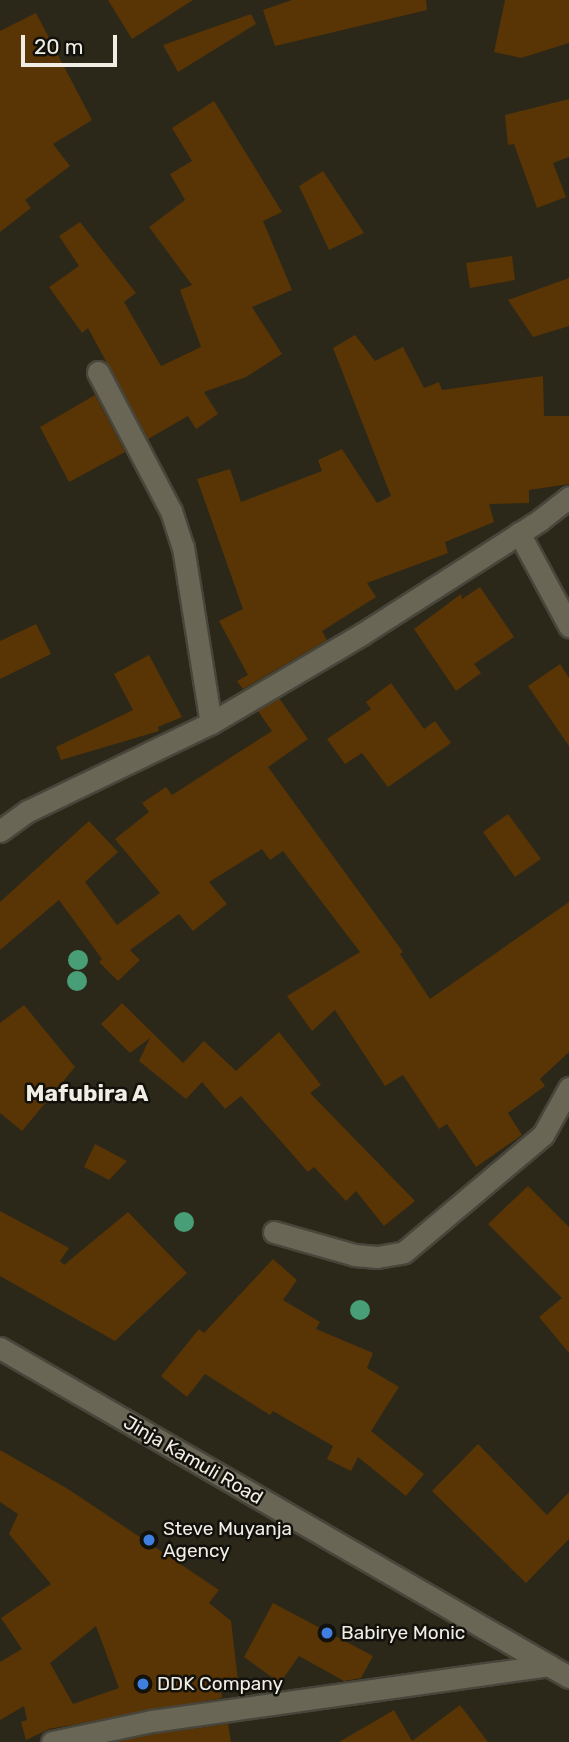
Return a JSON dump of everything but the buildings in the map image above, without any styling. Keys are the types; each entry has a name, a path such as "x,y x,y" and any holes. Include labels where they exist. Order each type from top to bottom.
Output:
{"street":[{"path":"98,372 171,511 183,547 211,723"},
{"path":"0,831 28,811 211,723 519,533 569,497"},
{"path":"519,533 569,626"},
{"path":"274,1232 355,1255 377,1257 404,1252 543,1135 569,1088"},
{"name":"Jinja Kamuli Road","path":"0,1348 569,1676"},
{"path":"52,1742 152,1721 549,1664"}],"place":[{"name":"Steve Muyanja Agency","path":"149,1540"},
{"name":"Babirye Monic","path":"327,1633"},
{"name":"DDK Company","path":"143,1684"}],"district":[{"name":"Mafubira A","path":"87,1093"}]}
